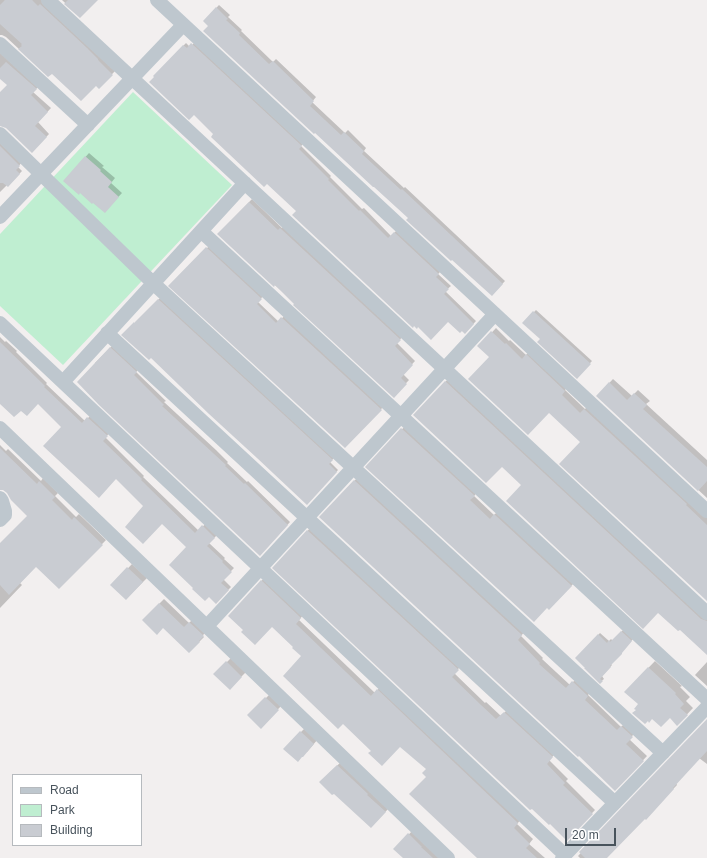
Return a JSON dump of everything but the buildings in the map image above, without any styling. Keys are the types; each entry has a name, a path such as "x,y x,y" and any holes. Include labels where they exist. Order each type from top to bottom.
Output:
{"street":[{"path":"48,0 707,613"},
{"path":"157,0 707,511"},
{"path":"0,217 183,25"},
{"path":"0,44 88,125"},
{"path":"0,134 153,283 663,753"},
{"path":"62,382 245,183"},
{"path":"201,231 707,699"},
{"path":"207,626 495,314"},
{"path":"0,323 261,568 564,856 707,706"},
{"path":"107,333 615,803"},
{"path":"0,428 448,858"},
{"path":"0,498 5,511 2,517"}],"green space":[{"path":"133,92 232,185 63,365 0,306 0,234"}]}
